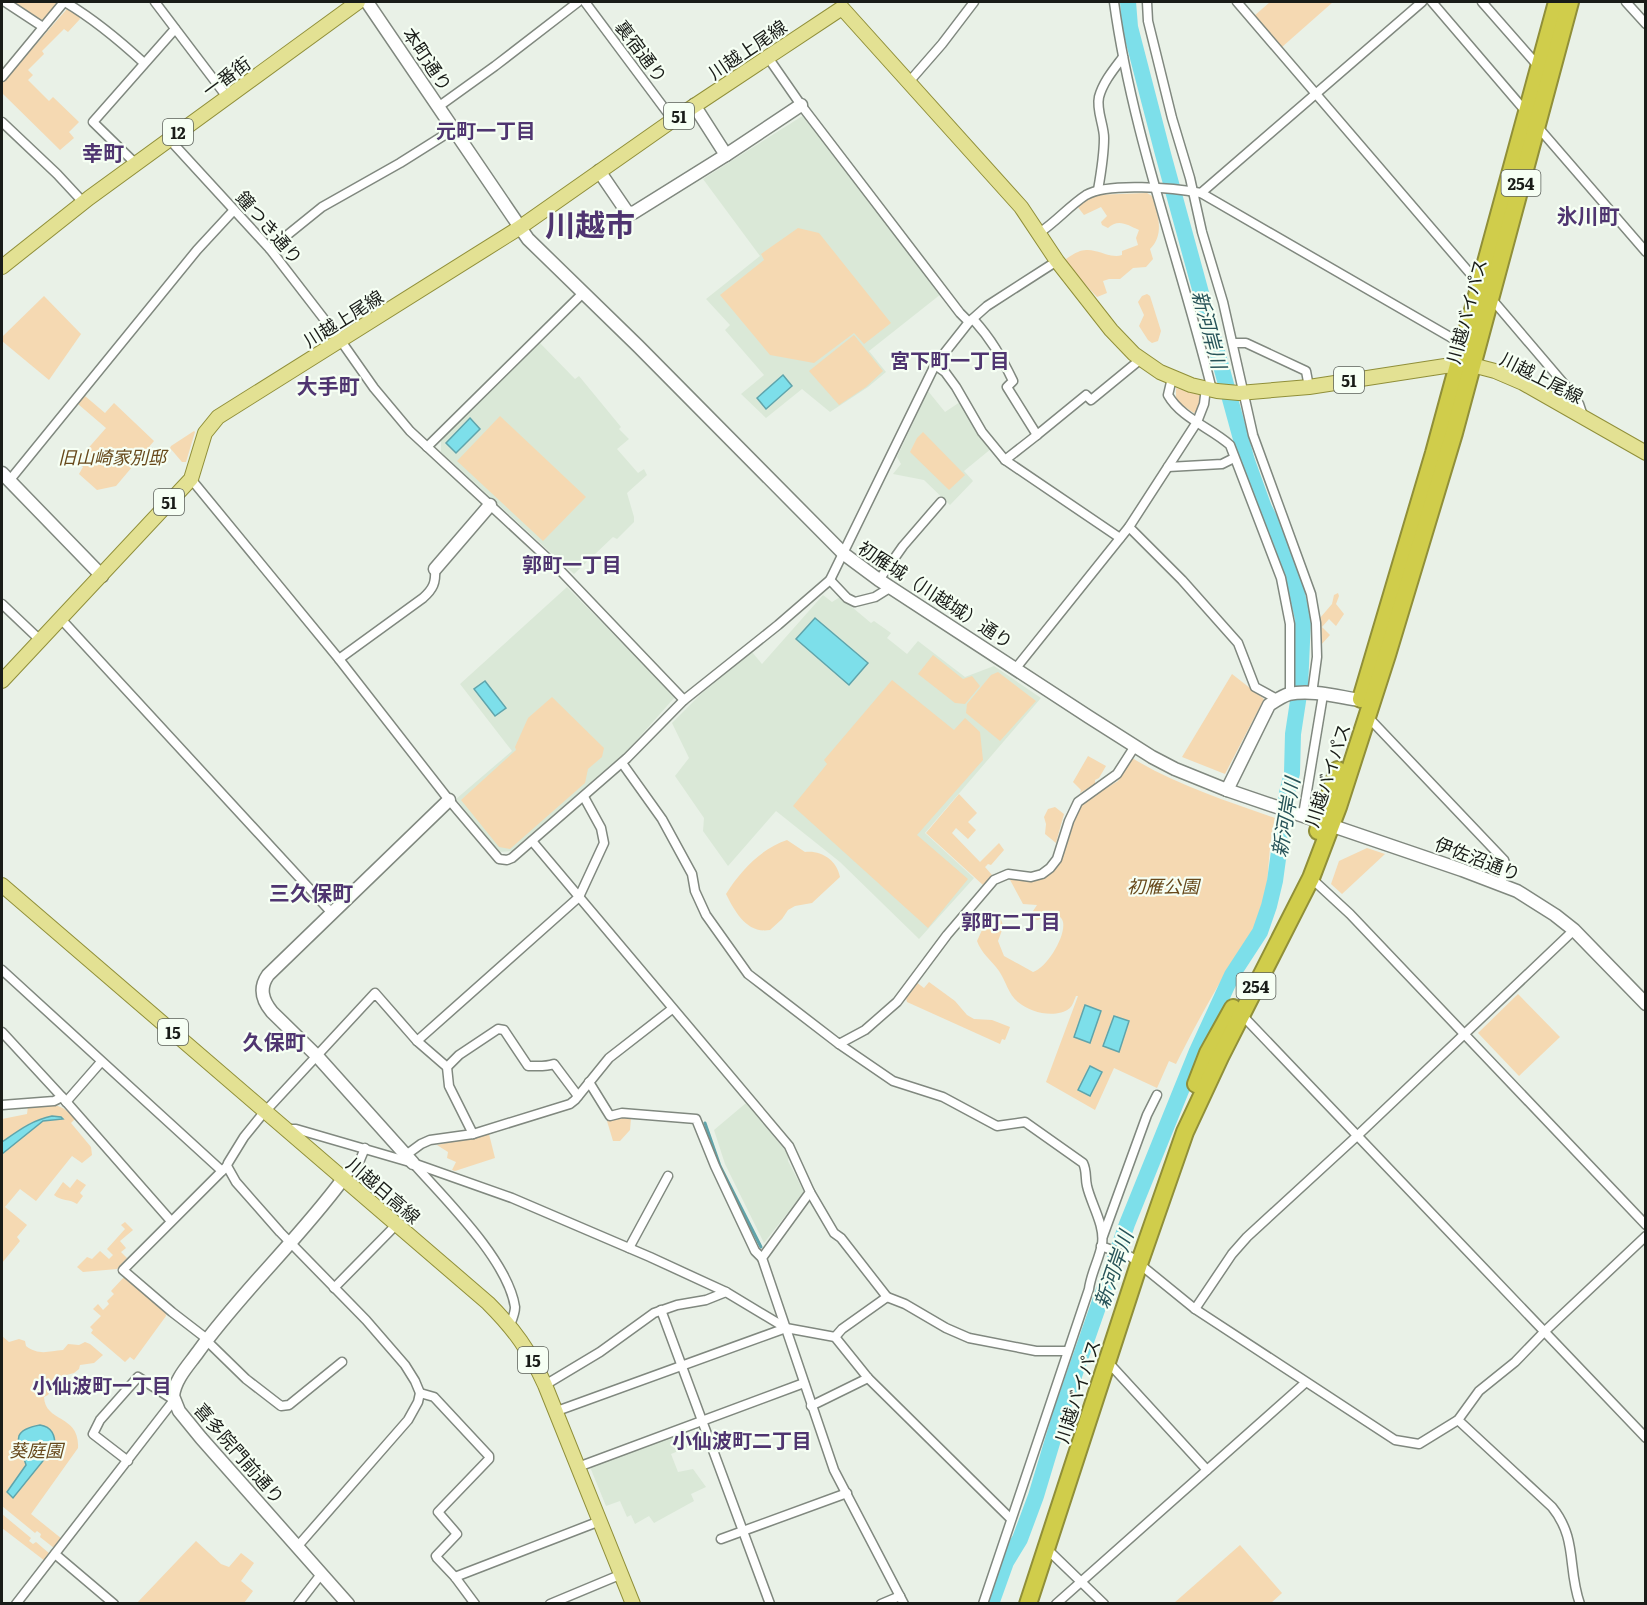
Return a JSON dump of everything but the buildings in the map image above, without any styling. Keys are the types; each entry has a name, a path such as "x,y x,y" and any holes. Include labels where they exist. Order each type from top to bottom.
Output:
{"highway":[{"name":"川越バイパス","path":"1532,120 1540,68 1557,2"},
{"name":"川越バイパス","path":"1017,1604 1177,1130 1208,1053 1287,904 1326,824 1367,716 1426,529 1485,291 1532,120 1570,2"},
{"name":"川越バイパス","path":"1028,1604 1107,1361 1132,1258 1185,1132 1311,878 1360,700 1466,365 1464,345 1485,291"}],"main road":[{"name":"一番街","path":"2,267 83,202 358,2"},
{"name":"川越上尾線","path":"2,681 191,479 201,442 212,423 229,410 519,228 839,5 1015,200 1057,261 1112,330 1141,359 1172,378 1211,390 1241,393 1310,387 1466,365 1495,371 1523,383 1646,453"},
{"name":"川越日高線","path":"4,891 287,1129 488,1303 510,1325 532,1356 557,1411 633,1604"}],"street":[{"path":"4,2 43,27"},
{"path":"2,77 64,2 103,27 144,63"},
{"path":"155,2 227,97"},
{"name":"本町通り","path":"367,2 519,228"},
{"path":"438,106 495,66 578,2"},
{"name":"裏宿通り","path":"585,2 673,120"},
{"path":"908,83 974,2"},
{"path":"1016,668 1129,527 1197,422 1211,390 1199,337 1123,57 1114,2"},
{"path":"1147,2 1148,21 1172,118 1184,154 1202,232 1233,343 1241,393 1253,435 1311,594 1316,623 1317,694 1300,813"},
{"path":"1237,2 1571,392 1579,404 1583,417"},
{"path":"1192,192 1315,93 1422,2"},
{"path":"1432,2 1646,252"},
{"path":"1482,2 1540,68"},
{"path":"1626,2 1646,24"},
{"path":"136,164 93,122 175,29"},
{"path":"767,56 801,105 960,313 991,339 1000,352 1013,381 1007,387 1037,435"},
{"path":"1098,190 1104,138 1098,105 1099,96 1123,57"},
{"path":"694,105 726,155"},
{"path":"599,171 627,212 633,213 801,105"},
{"path":"2,122 83,202"},
{"path":"270,249 322,207 392,168 454,129"},
{"name":"鐘つき通り","path":"169,139 270,249 389,406 427,447 557,567 684,700"},
{"path":"1039,233 1074,204 1098,190 1158,188 1192,192 1464,345"},
{"path":"102,576 5,477 197,250 234,210"},
{"name":"初雁城（川越城）通り","path":"519,228 843,554 879,580 1135,746 1175,769 1227,790 1300,813 1326,824"},
{"path":"191,479 339,659 448,800 499,859 507,860 513,858 622,763 684,700 830,580 935,365 971,320 998,297 1057,261"},
{"path":"427,447 583,293"},
{"path":"1233,343 1246,343 1306,371 1310,387"},
{"path":"1005,460 1086,395 1091,400 1141,359"},
{"path":"935,365 945,372 982,432 1005,460 1120,538"},
{"path":"1172,378 1168,395 1172,402 1230,446 1281,578 1290,624 1290,694"},
{"path":"1168,467 1222,464 1234,458"},
{"path":"879,580 903,546 941,502"},
{"path":"339,659 433,589 436,579 435,569 490,505"},
{"path":"1129,527 1182,580 1238,643 1255,687 1277,699"},
{"path":"830,580 855,602 876,597 891,587"},
{"path":"2,604 40,640"},
{"path":"61,619 331,912"},
{"path":"1227,790 1269,705 1277,699 1290,694 1317,694 1360,700"},
{"path":"1367,716 1501,856 1506,865 1501,884"},
{"path":"839,1044 866,1030 897,1002 947,935 994,880 1008,874 1031,877 1042,874 1050,868 1057,859 1069,821 1078,802 1117,774 1135,746"},
{"path":"622,763 662,819 692,874 695,891 706,915 748,975 839,1044 893,1081 943,1097 997,1126 1025,1122 1083,1163 1103,1246 1091,1274 1089,1289 983,1604"},
{"path":"417,1041 579,897 604,843 601,828 584,797"},
{"path":"448,800 268,975 262,989 266,1004 316,1056 482,1242 501,1271 515,1309 510,1325"},
{"name":"伊佐沼通り","path":"1326,824 1517,891 1574,930 1646,1004"},
{"path":"531,842 789,1146 810,1192 834,1233 841,1238 887,1298 905,1304 946,1328 969,1338 1036,1351 1067,1352"},
{"path":"1311,878 1350,914 1646,1225"},
{"path":"1196,1309 1232,1254 1247,1237 1574,930"},
{"path":"2,970 101,1062 225,1169 290,1243 395,1352 415,1380 420,1393 418,1402 408,1420 297,1546"},
{"path":"342,1362 289,1405 281,1406 246,1379 207,1339 123,1270 225,1169 244,1137 265,1111 375,993 417,1041 447,1067 449,1086 472,1134"},
{"path":"409,1159 421,1144 430,1140 472,1134 570,1104 609,1058 672,1009"},
{"path":"1242,1015 1646,1438"},
{"path":"447,1067 459,1055 498,1029 504,1030 528,1066 545,1067 554,1064 578,1096"},
{"path":"2,1032 171,1221"},
{"path":"2,1105 64,1099 101,1062"},
{"path":"589,1082 610,1116 622,1113 696,1119 715,1166 755,1251 762,1258 834,1470 902,1600 881,1604"},
{"path":"1102,1236 1147,1115 1157,1095"},
{"path":"287,1129 296,1129 409,1159 512,1198 726,1292 786,1328 835,1337 868,1378 1011,1519"},
{"path":"343,1179 360,1160 365,1148"},
{"path":"629,1248 668,1176"},
{"name":"喜多院門前通り","path":"343,1179 290,1243 236,1302 207,1339 179,1378 174,1391 174,1401 194,1430 348,1604"},
{"path":"762,1258 810,1192"},
{"path":"334,1288 396,1225"},
{"path":"1103,1246 1132,1258 1196,1309 1305,1383 1395,1440 1419,1444 1458,1420 1479,1391 1515,1362 1646,1236"},
{"path":"545,1385 600,1353 654,1313 706,1300 726,1292"},
{"path":"835,1337 842,1329 887,1298"},
{"path":"661,1310 770,1604"},
{"path":"557,1411 786,1328"},
{"path":"1107,1361 1207,1470"},
{"path":"16,1604 128,1461 174,1401 138,1377 100,1420 93,1434 128,1461"},
{"path":"812,1406 868,1378"},
{"path":"578,1467 804,1383"},
{"path":"1056,1604 1305,1383"},
{"path":"420,1393 435,1397 489,1456 489,1459 438,1512 457,1534 436,1558 455,1577 475,1604"},
{"path":"1458,1420 1552,1507 1563,1520 1569,1538 1575,1590 1580,1604"},
{"path":"721,1539 847,1493"},
{"path":"455,1577 600,1521"},
{"path":"1046,1548 1104,1604"},
{"path":"55,1554 114,1604"},
{"path":"298,1604 322,1574"},
{"path":"550,1604 622,1574"}],"shaded area":[{"path":"804,115 941,294 869,351 886,372 868,387 830,412 802,389 766,418 741,394 764,375 725,330 730,325 706,299 760,256 703,179"},
{"path":"540,343 575,379 579,376 621,427 619,429 629,439 617,449 638,473 644,469 647,475 627,493 634,522 617,539 613,537 574,574 441,452 441,437"},
{"path":"928,391 945,412 960,402 992,448 964,471 973,481 950,505 924,480 893,474 901,464 897,457"},
{"path":"567,587 675,697 627,751 512,851 499,852 456,799 512,751 460,684"},
{"path":"823,595 832,602 840,597 871,623 874,621 891,633 887,638 907,654 918,641 965,677 994,666 1041,698 925,833 974,878 919,939 840,862 776,811 728,866 703,831 704,818 675,776 689,758 672,723 702,693 752,652 762,664"},
{"path":"746,1103 789,1155 788,1161 804,1192 764,1243 725,1164 714,1130"},
{"path":"683,1433 688,1447 671,1454 678,1472 693,1469 706,1487 691,1494 694,1501 654,1523 649,1516 635,1524 631,1515 627,1517 620,1501 606,1506 590,1467"}],"green space":[{"path":"13,2 60,2 42,20"},
{"path":"1270,2 1333,2 1282,47 1254,16"},
{"path":"67,9 79,15 80,19 68,32 64,29 42,51 44,54 28,70 33,75 28,80 49,101 53,97 79,122 69,132 74,138 60,150 2,93 2,83"},
{"path":"1147,193 1152,196 1159,224 1155,243 1150,249 1153,259 1146,267 1133,268 1120,279 1103,281 1107,293 1097,297 1067,265 1066,259 1085,250 1114,256 1122,255 1122,251 1138,245 1136,238 1139,230 1119,223 1108,228 1101,222 1107,216 1101,207 1084,215 1077,206 1093,195"},
{"path":"798,228 819,233 891,323 864,344 854,333 814,363 770,355 720,295 764,260 761,254"},
{"path":"1147,294 1150,296 1161,331 1158,341 1152,343 1139,326 1144,315 1138,302 1142,296"},
{"path":"44,296 81,334 49,380 2,341 2,337"},
{"path":"854,335 883,371 866,387 839,405 809,371"},
{"path":"1176,388 1203,396 1200,410 1194,413 1176,401"},
{"name":"旧山崎家別邸","path":"85,396 105,413 114,403 154,441 116,486 97,490 79,474 83,467 77,461 106,428 78,404"},
{"path":"500,416 586,497 543,541 457,461"},
{"path":"194,431 186,462 182,462 170,448"},
{"path":"923,432 965,475 949,490 910,452"},
{"path":"1338,593 1336,604 1344,614 1336,626 1329,619 1322,627 1330,635 1320,646 1320,618 1332,604 1334,595"},
{"path":"933,655 963,679 972,676 980,686 965,704 955,703 918,674"},
{"path":"998,672 1036,701 1000,741 966,713 967,704 991,675"},
{"path":"1232,674 1264,699 1225,774 1182,757"},
{"path":"892,680 954,730 965,718 980,732 983,760 917,835 968,879 928,928 793,806 827,764 824,760"},
{"path":"552,697 604,748 602,757 588,769 585,783 510,849 499,847 461,800 516,750 515,747 528,718"},
{"path":"1088,756 1106,766 1099,778 1095,780 1095,784 1080,793 1081,790 1073,782"},
{"name":"初雁公園","path":"1132,758 1184,784 1275,818 1265,901 1259,921 1213,994 1176,1064 1169,1061 1157,1088 1114,1068 1095,1110 1046,1082 1078,996 1070,1008 1058,1013 1036,1012 1023,1006 1012,995 999,971 977,941 982,930 995,916 999,917 1002,929 998,941 1004,956 1033,972 1044,964 1059,943 1063,928 1062,919 1057,914 1037,920 1031,917 1037,905 1023,904 1009,878 1027,881 1040,879 1049,873 1063,855 1079,809 1085,801 1118,781"},
{"path":"959,794 977,813 968,822 976,830 968,839 956,828 952,833 980,862 999,843 1004,850 991,865 988,864 985,867 992,875 983,885 926,833"},
{"path":"1055,807 1064,814 1056,843 1045,834 1044,817 1048,809"},
{"path":"787,840 805,852 827,857 836,866 840,877 812,903 795,906 788,910 770,930 755,929 748,925 733,908 726,894 752,861"},
{"path":"1367,848 1385,854 1342,894 1331,884 1339,861"},
{"path":"916,982 924,988 929,982 955,1001 967,1015 974,1019 992,1020 1010,1027 1005,1040 1002,1039 1000,1044 907,1002 906,998"},
{"path":"1518,994 1560,1037 1519,1076 1478,1033"},
{"path":"40,1104 60,1107 71,1114 75,1119 71,1123 91,1147 92,1155 82,1163 72,1156 36,1201 20,1189 5,1207 27,1225 17,1237 20,1241 2,1263 2,1154 43,1121 62,1119 46,1118 30,1123 2,1142 2,1119 27,1114 28,1106"},
{"path":"622,1117 631,1118 630,1130 620,1141 613,1141 607,1121"},
{"path":"489,1134 495,1158 455,1171 452,1170 456,1162 447,1158 448,1152 437,1145"},
{"path":"77,1179 86,1185 80,1193 83,1196 77,1204 54,1195 63,1182 70,1188"},
{"path":"125,1222 133,1230 120,1241 126,1248 121,1252 127,1258 117,1269 83,1272 77,1267 87,1257 92,1259 100,1251 109,1259 113,1255 107,1249 125,1229 121,1225"},
{"path":"125,1276 165,1310 166,1316 134,1360 130,1357 125,1362 91,1333 93,1330 90,1327 101,1316 93,1309 98,1304 103,1310 109,1304 107,1301 114,1294 111,1291"},
{"name":"葵庭園","path":"2,1336 9,1342 19,1339 25,1341 26,1346 40,1352 63,1350 68,1344 79,1345 85,1342 103,1355 94,1363 80,1365 74,1373 59,1377 48,1395 44,1397 50,1411 74,1429 78,1448 31,1514 62,1539 54,1548 40,1537 41,1534 37,1531 35,1533 2,1506"},
{"path":"2,1514 31,1538 29,1541 33,1544 36,1542 50,1554 45,1561 2,1528"},
{"path":"196,1541 221,1564 229,1567 241,1553 254,1563 241,1581 253,1591 244,1603 137,1603"},
{"path":"1240,1545 1282,1593 1271,1603 1174,1603"}],"water":[{"path":"783,375 792,386 766,409 757,398"},
{"path":"470,418 480,429 456,453 446,443"},
{"path":"815,618 868,663 849,685 796,639"},
{"path":"485,681 506,708 495,716 474,689"},
{"path":"1085,1005 1101,1011 1090,1043 1074,1037"},
{"path":"1114,1016 1129,1021 1119,1052 1103,1046"},
{"path":"1090,1066 1102,1072 1090,1096 1078,1090"},
{"path":"52,1116 63,1119 43,1121 2,1154 2,1142 32,1123"},
{"path":"40,1425 52,1432 55,1446 13,1498 7,1492 26,1465 19,1445 19,1435 23,1431"}],"waterway":[{"name":"新河岸川","path":"991,1604 1006,1562 1020,1539 1036,1496 1061,1413 1127,1224 1197,1051 1232,975 1260,932 1269,906 1292,773 1293,734 1300,688 1303,619 1293,577 1281,541 1264,508 1247,461 1130,27 1128,2"},
{"path":"705,1123 720,1166 761,1247"}],"district":[{"name":"元町一丁目","path":"486,129"},
{"name":"幸町","path":"103,151"},
{"name":"氷川町","path":"1588,214"},
{"name":"川越市","path":"590,223"},
{"name":"宮下町一丁目","path":"950,359"},
{"name":"大手町","path":"328,384"},
{"name":"郭町一丁目","path":"572,563"},
{"name":"三久保町","path":"311,891"},
{"name":"郭町二丁目","path":"1011,920"},
{"name":"久保町","path":"274,1040"},
{"name":"小仙波町一丁目","path":"102,1384"},
{"name":"小仙波町二丁目","path":"742,1439"}]}
